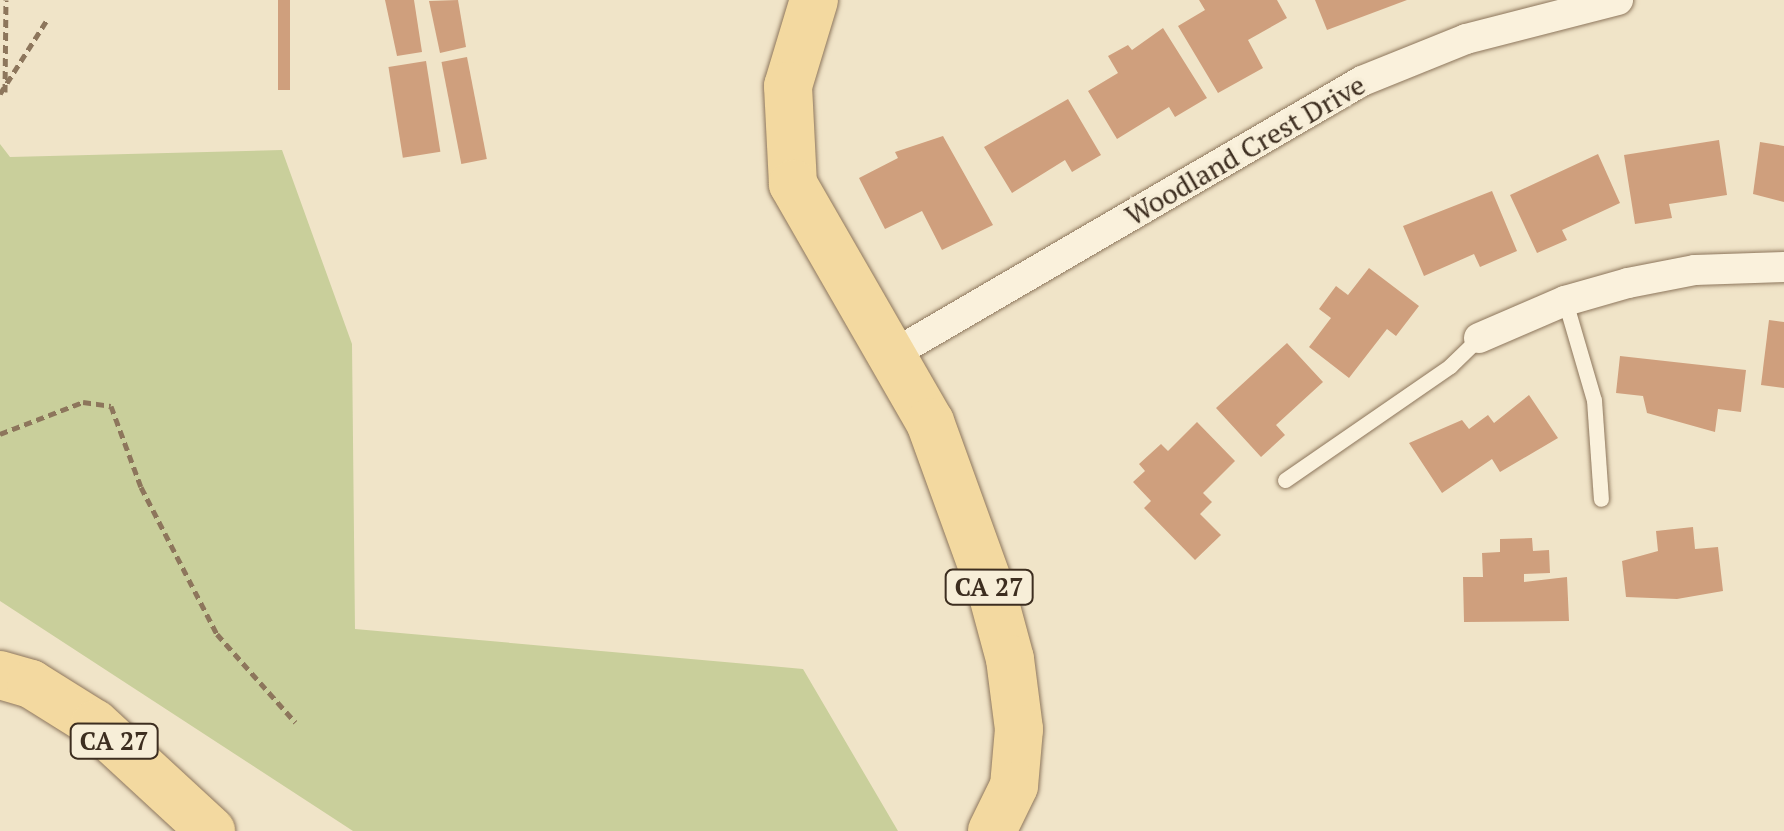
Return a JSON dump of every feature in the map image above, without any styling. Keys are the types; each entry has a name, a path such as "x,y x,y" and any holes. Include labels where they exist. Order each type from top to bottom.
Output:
{"main road":[{"name":"CA 27","path":"814,0 788,86 794,184 894,352 957,489 1010,659 1018,729 1014,786 992,831"},
{"name":"CA 27","path":"0,675 31,684 96,724 211,831"}],"street":[{"name":"Woodland Crest Drive","path":"894,352 1362,82 1466,39 1618,0"},
{"path":"1480,338 1565,301 1696,270 1784,267"}],"lane":[{"path":"1565,301 1594,400 1601,499"},
{"path":"1285,480 1450,366 1480,338"}],"path":[{"path":"3,93 6,0"},
{"path":"3,93 48,20"},
{"path":"0,434 83,402 112,406 141,487 217,634 295,722"}],"green space":[{"path":"0,144 10,157 282,150 352,344 355,629 803,669 898,831 353,831 0,601"}],"building":[{"path":"278,0 290,0 290,90 278,90"},
{"path":"385,0 414,0 422,52 397,56"},
{"path":"458,0 466,47 440,53 429,1"},
{"path":"1199,0 1277,0 1287,18 1248,40 1263,68 1218,93 1178,26 1205,10"},
{"path":"1315,0 1407,0 1327,30"},
{"path":"1163,28 1207,98 1175,117 1169,107 1117,139 1088,91 1118,73 1108,56 1128,45 1132,50"},
{"path":"467,57 487,159 461,164 441,62"},
{"path":"426,61 440,152 403,158 388,67"},
{"path":"1068,99 1101,155 1072,172 1065,160 1012,193 984,147"},
{"path":"943,136 993,225 942,250 922,211 885,229 859,178 898,158 895,152"},
{"path":"1719,140 1727,195 1669,204 1672,218 1635,224 1624,155"},
{"path":"1760,142 1784,146 1784,202 1753,194"},
{"path":"1598,154 1620,203 1562,230 1567,240 1537,253 1510,195"},
{"path":"1492,191 1517,251 1480,267 1474,254 1424,276 1403,226"},
{"path":"1369,268 1419,306 1396,336 1387,329 1349,378 1309,347 1331,318 1319,309 1336,286 1348,295"},
{"path":"1769,320 1784,322 1784,388 1761,385"},
{"path":"1287,343 1323,382 1276,425 1285,435 1261,457 1216,408"},
{"path":"1620,356 1746,370 1741,412 1718,409 1715,432 1647,413 1643,396 1616,393"},
{"path":"1529,395 1558,438 1500,472 1492,459 1442,493 1409,443 1462,420 1469,429 1488,415 1494,423"},
{"path":"1197,422 1235,461 1203,493 1212,502 1200,514 1221,535 1195,560 1144,508 1151,501 1133,482 1145,471 1139,464 1161,444 1168,451"},
{"path":"1693,527 1695,549 1718,547 1723,591 1677,599 1626,597 1622,561 1658,551 1656,531"},
{"path":"1532,538 1533,551 1549,550 1550,573 1524,574 1524,582 1567,577 1569,621 1464,622 1463,577 1483,577 1482,553 1500,552 1500,539"}]}
